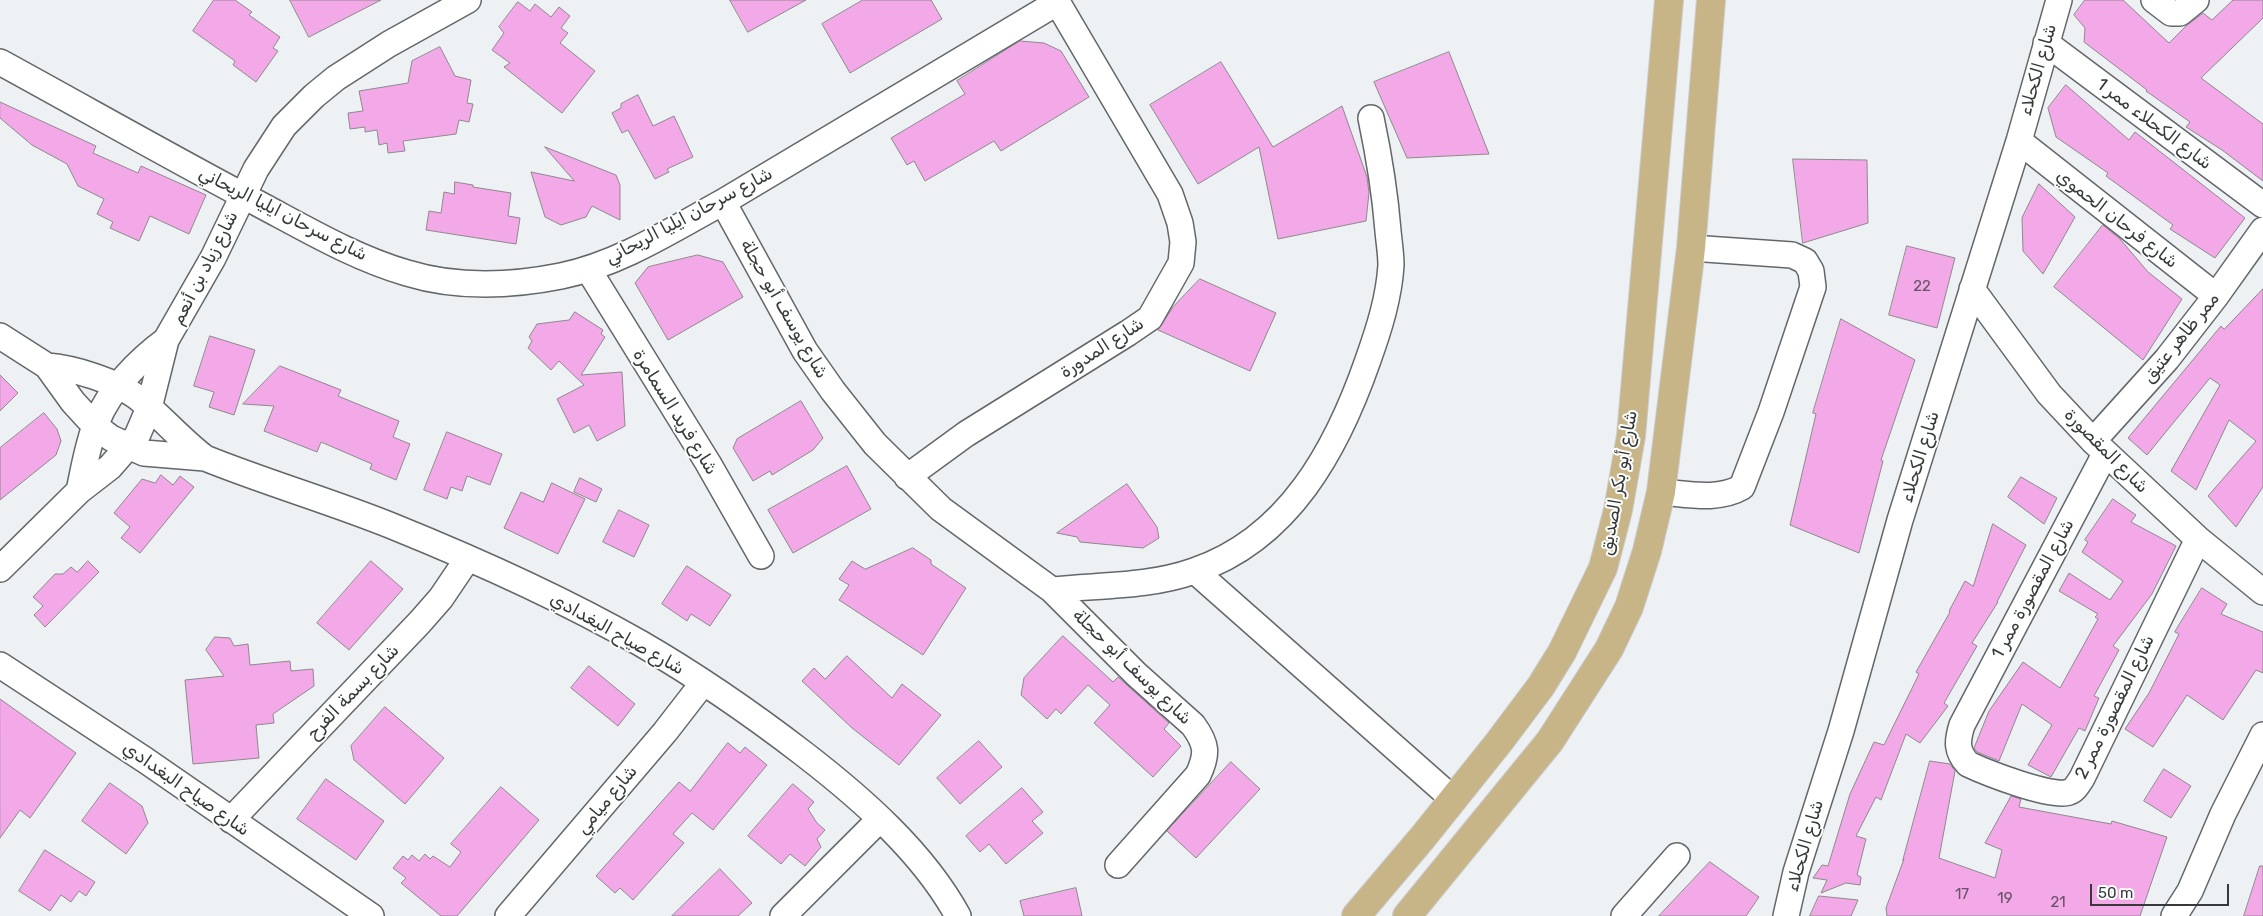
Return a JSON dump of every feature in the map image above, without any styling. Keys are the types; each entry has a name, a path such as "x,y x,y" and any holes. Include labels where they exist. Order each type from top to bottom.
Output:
{"main road":[{"name":"شارع أبو بكر الصديق","path":"1356,916 1453,799 1541,686 1562,652 1603,568 1618,510 1631,436 1669,0"},
{"path":"1407,916 1550,741 1590,680 1629,607 1647,551 1661,492 1692,248 1710,0"}],"street":[{"name":"شارع زياد بن أنعم","path":"0,569 79,491 99,478 128,448 142,427 149,408 166,340 213,258 242,195 268,147 284,126 314,96 336,78 389,44 468,0"},
{"name":"شارع الكحلاء","path":"1786,916 1799,863 1841,731 1900,520 2019,141 2059,0"},
{"path":"2154,0 2171,13 2180,13 2196,0"},
{"name":"شارع سرحان ايليا الريحاني","path":"0,62 242,195 338,244 407,274 459,283 490,284 534,280 588,269 629,252 724,202 1057,1"},
{"name":"شارع المدورة","path":"907,477 966,434 1150,318 1181,263 1183,242 1180,223 1170,194 1057,1"},
{"name":"شارع الكحلاء ممر 1","path":"2046,43 2263,205"},
{"name":"شارع يوسف أبو حجلة","path":"1052,590 1144,583 1195,571 1218,562 1244,547 1281,516 1309,484 1339,430 1360,384 1386,300 1391,263 1379,158 1371,118"},
{"name":"شارع فرحان الحموي","path":"2019,141 2216,296"},
{"name":"شارع يوسف أبو حجلة","path":"724,202 816,368 853,417 907,477 960,524 1052,590 1136,674 1193,725 1205,751 1205,760 1198,775 1118,865"},
{"name":"ممر ظاهر عتيق","path":"2099,448 2216,296 2263,230"},
{"path":"1661,492 1715,496 1733,492 1742,487 1771,412 1813,287 1811,272 1805,260 1792,255 1692,248"},
{"name":"شارع فريد السمامرة","path":"588,269 708,463 761,556"},
{"name":"شارع المقصورة","path":"1972,289 2049,394 2099,448 2198,539 2263,592"},
{"path":"0,336 47,366"},
{"name":"شارع زياد بن أنعم","path":"79,491 95,426 104,407 118,387 143,359 166,340"},
{"name":"شارع صياح البغدادي","path":"47,366 73,371 118,387 133,395 185,443 206,458 390,526 468,558 598,620 640,643 703,682 814,762 880,819 930,873 958,916"},
{"name":"شارع صياح البغدادي","path":"47,366 62,389 95,426 128,448 154,454 206,458"},
{"name":"شارع المقصورة ممر 1","path":"1962,725 2099,448"},
{"name":"شارع المقصورة ممر 2","path":"1962,725 1957,741 1958,750 1968,764 2043,791 2060,794 2068,793 2074,789 2082,778 2198,539"},
{"name":"شارع بسمة الفرح","path":"231,820 420,622 441,598 468,558"},
{"path":"1195,571 1453,799"},
{"name":"شارع صياح البغدادي","path":"0,665 112,738 371,916"},
{"name":"شارع ميامي","path":"508,916 665,732 703,682"},
{"path":"2174,916 2190,891 2223,814 2263,735"},
{"path":"783,916 880,819"},
{"path":"1624,916 1677,856"},
{"path":"2189,916 2190,891"}],"building":[{"path":"214,0 235,0 252,12 249,15 280,37 273,48 278,51 256,82 233,65 235,61 193,31"},
{"path":"290,0 381,0 309,37"},
{"path":"730,0 806,0 748,32"},
{"path":"863,0 931,0 942,19 850,73 822,24"},
{"path":"2085,0 2123,0 2169,43 2203,13 2212,20 2233,0 2263,0 2263,18 2201,78 2263,124 2263,181 2222,150 2186,127 2190,122 2146,91 2084,42 2085,28 2074,15"},
{"path":"518,2 530,11 535,4 551,17 559,7 570,16 561,28 568,33 560,43 595,71 562,113 504,67 510,63 492,50 504,33 499,27"},
{"path":"1020,41 1044,43 1061,51 1089,97 1001,151 994,141 925,181 914,161 907,165 891,138 965,94 957,81"},
{"path":"440,47 455,76 471,80 467,103 473,104 469,122 459,120 456,134 403,141 405,151 388,153 387,143 379,145 377,130 365,132 365,127 350,129 348,113 363,111 359,91 408,83 412,61"},
{"path":"1449,52 1489,154 1407,158 1374,82"},
{"path":"1221,62 1273,147 1342,106 1367,177 1369,193 1366,221 1278,239 1259,147 1198,184 1150,105"},
{"path":"2066,85 2129,140 2135,132 2245,218 2215,258 2170,229 2173,225 2106,176 2108,173 2056,137 2048,108"},
{"path":"638,95 653,126 674,116 693,157 667,169 669,172 655,179 628,130 622,133 612,113 621,108 621,104"},
{"path":"0,102 96,146 93,153 138,173 141,166 206,195 189,234 150,216 139,241 110,228 113,222 97,214 104,199 78,186 67,164 32,145 0,118"},
{"path":"545,147 616,175 620,185 620,220 592,206 586,217 561,225 545,217 531,172 574,181"},
{"path":"1793,159 1867,160 1868,223 1803,243"},
{"path":"455,182 511,193 508,216 520,218 516,244 426,230 429,211 441,213 444,192 454,194"},
{"path":"2039,184 2075,217 2043,274 2023,251 2022,218"},
{"path":"2103,225 2120,239 2148,272 2182,299 2143,360 2054,287"},
{"path":"1907,246 1955,258 1937,328 1889,315"},
{"path":"698,255 723,262 743,297 668,340 635,283 648,267"},
{"path":"1200,279 1276,313 1250,371 1158,330 1173,307"},
{"path":"2263,289 2263,487 2236,527 2208,496 2256,441 2229,420 2196,490 2171,471 2220,385 2210,378 2147,455 2128,438 2221,326 2224,329"},
{"path":"575,312 603,330 601,334 605,337 581,375 622,372 625,426 597,441 589,425 574,433 557,399 584,385 559,361 551,370 528,348 532,341 529,337 537,324 569,320"},
{"path":"1841,319 1915,360 1881,460 1883,461 1859,553 1790,525 1816,414 1813,413"},
{"path":"210,336 255,350 234,415 209,407 214,392 194,386"},
{"path":"280,366 341,390 338,396 399,421 393,437 410,444 396,480 370,469 372,464 321,442 317,452 264,431 274,406 243,404"},
{"path":"0,375 18,393 0,411"},
{"path":"801,401 823,438 813,450 772,475 770,471 753,481 733,448 737,439"},
{"path":"44,413 57,429 61,441 56,455 0,500 0,448"},
{"path":"447,432 502,454 490,485 467,476 462,491 451,487 447,499 424,490"},
{"path":"847,466 871,509 793,553 768,510"},
{"path":"161,475 173,485 180,476 194,487 140,553 121,538 130,527 114,513 142,479 155,483"},
{"path":"2021,477 2057,498 2044,524 2008,497"},
{"path":"580,478 602,489 596,502 574,492"},
{"path":"552,483 585,499 558,554 504,528 521,492 543,502"},
{"path":"1127,484 1157,527 1159,538 1143,548 1080,542 1077,537 1057,533"},
{"path":"2113,499 2136,515 2131,522 2176,546 2152,594 2113,646 2119,650 2094,696 2099,698 2085,731 2079,728 2051,777 2028,765 2052,725 2022,704 1999,761 1977,752 1974,748 1989,711 2023,662 2060,688 2098,619 2095,617 2098,614 2059,591 2069,573 2110,600 2123,581 2082,552 2088,542 2085,540"},
{"path":"619,510 649,525 634,557 603,542"},
{"path":"1993,524 2026,545 1998,602 1972,643 1977,646 1944,703 1948,706 1920,743 1906,734 1881,800 1876,797 1856,836 1866,839 1857,875 1861,877 1860,885 1846,883 1821,893 1827,880 1813,878 1822,865 1828,866 1850,794 1874,742 1884,745 1919,674 1916,672 1965,581 1973,586"},
{"path":"913,548 931,560 931,564 966,588 923,655 839,600 849,585 839,579 852,561 865,569"},
{"path":"88,561 99,572 45,627 34,615 43,606 33,597 55,574 63,574 71,567 77,572"},
{"path":"371,561 403,589 349,650 317,623"},
{"path":"687,566 731,595 710,626 691,614 687,621 662,604"},
{"path":"2202,588 2227,604 2221,614 2263,632 2263,673 2256,670 2223,720 2187,695 2153,747 2125,729 2149,693 2179,634 2175,632"},
{"path":"1063,636 1113,682 1118,677 1169,723 1164,729 1181,746 1153,777 1094,723 1110,705 1088,685 1061,714 1056,709 1047,719 1021,695 1024,678"},
{"path":"215,637 230,638 234,646 248,644 250,665 290,661 291,671 313,669 314,686 273,714 274,723 256,725 259,758 193,764 185,680 224,676 206,650"},
{"path":"847,656 892,698 902,684 941,715 899,765 852,728 802,681 814,668 825,679"},
{"path":"589,666 635,704 618,726 571,688"},
{"path":"0,699 76,753 30,818 20,810 0,838"},
{"path":"385,707 444,758 405,804 354,760 351,746"},
{"path":"979,741 1002,767 960,804 937,778"},
{"path":"728,743 740,753 745,747 767,765 713,830 692,813 673,834 684,843 633,900 620,888 615,893 596,876 679,782 690,791"},
{"path":"1930,761 1950,764 1955,771 1939,858 1995,878 2002,850 1985,843 2011,796 2021,799 2019,807 2111,824 2112,821 2167,837 2140,916 1887,916 1886,908 1904,859"},
{"path":"1231,762 1260,789 1196,858 1167,831"},
{"path":"2164,769 2191,786 2171,818 2144,801"},
{"path":"326,779 384,821 356,860 297,819"},
{"path":"110,783 142,806 148,823 126,854 82,821"},
{"path":"793,784 814,802 808,809 817,823 825,830 817,839 821,847 805,866 790,854 781,864 748,836"},
{"path":"501,787 539,820 457,916 441,916 401,883 406,878 393,868 403,856 408,860 412,855 419,861 425,854 430,859 433,856 450,867 461,852 451,844"},
{"path":"1022,788 1043,812 1032,821 1043,833 1006,864 989,844 980,852 966,836"},
{"path":"45,850 95,882 86,896 79,891 71,902 61,895 50,911 19,891"},
{"path":"1710,862 1759,897 1746,916 1659,916"},
{"path":"2260,866 2263,866 2263,916 2244,916"},
{"path":"720,869 752,903 738,916 672,916"},
{"path":"1076,888 1082,916 1024,916 1020,901"},
{"path":"1819,896 1858,900 1851,916 1810,916"}]}
